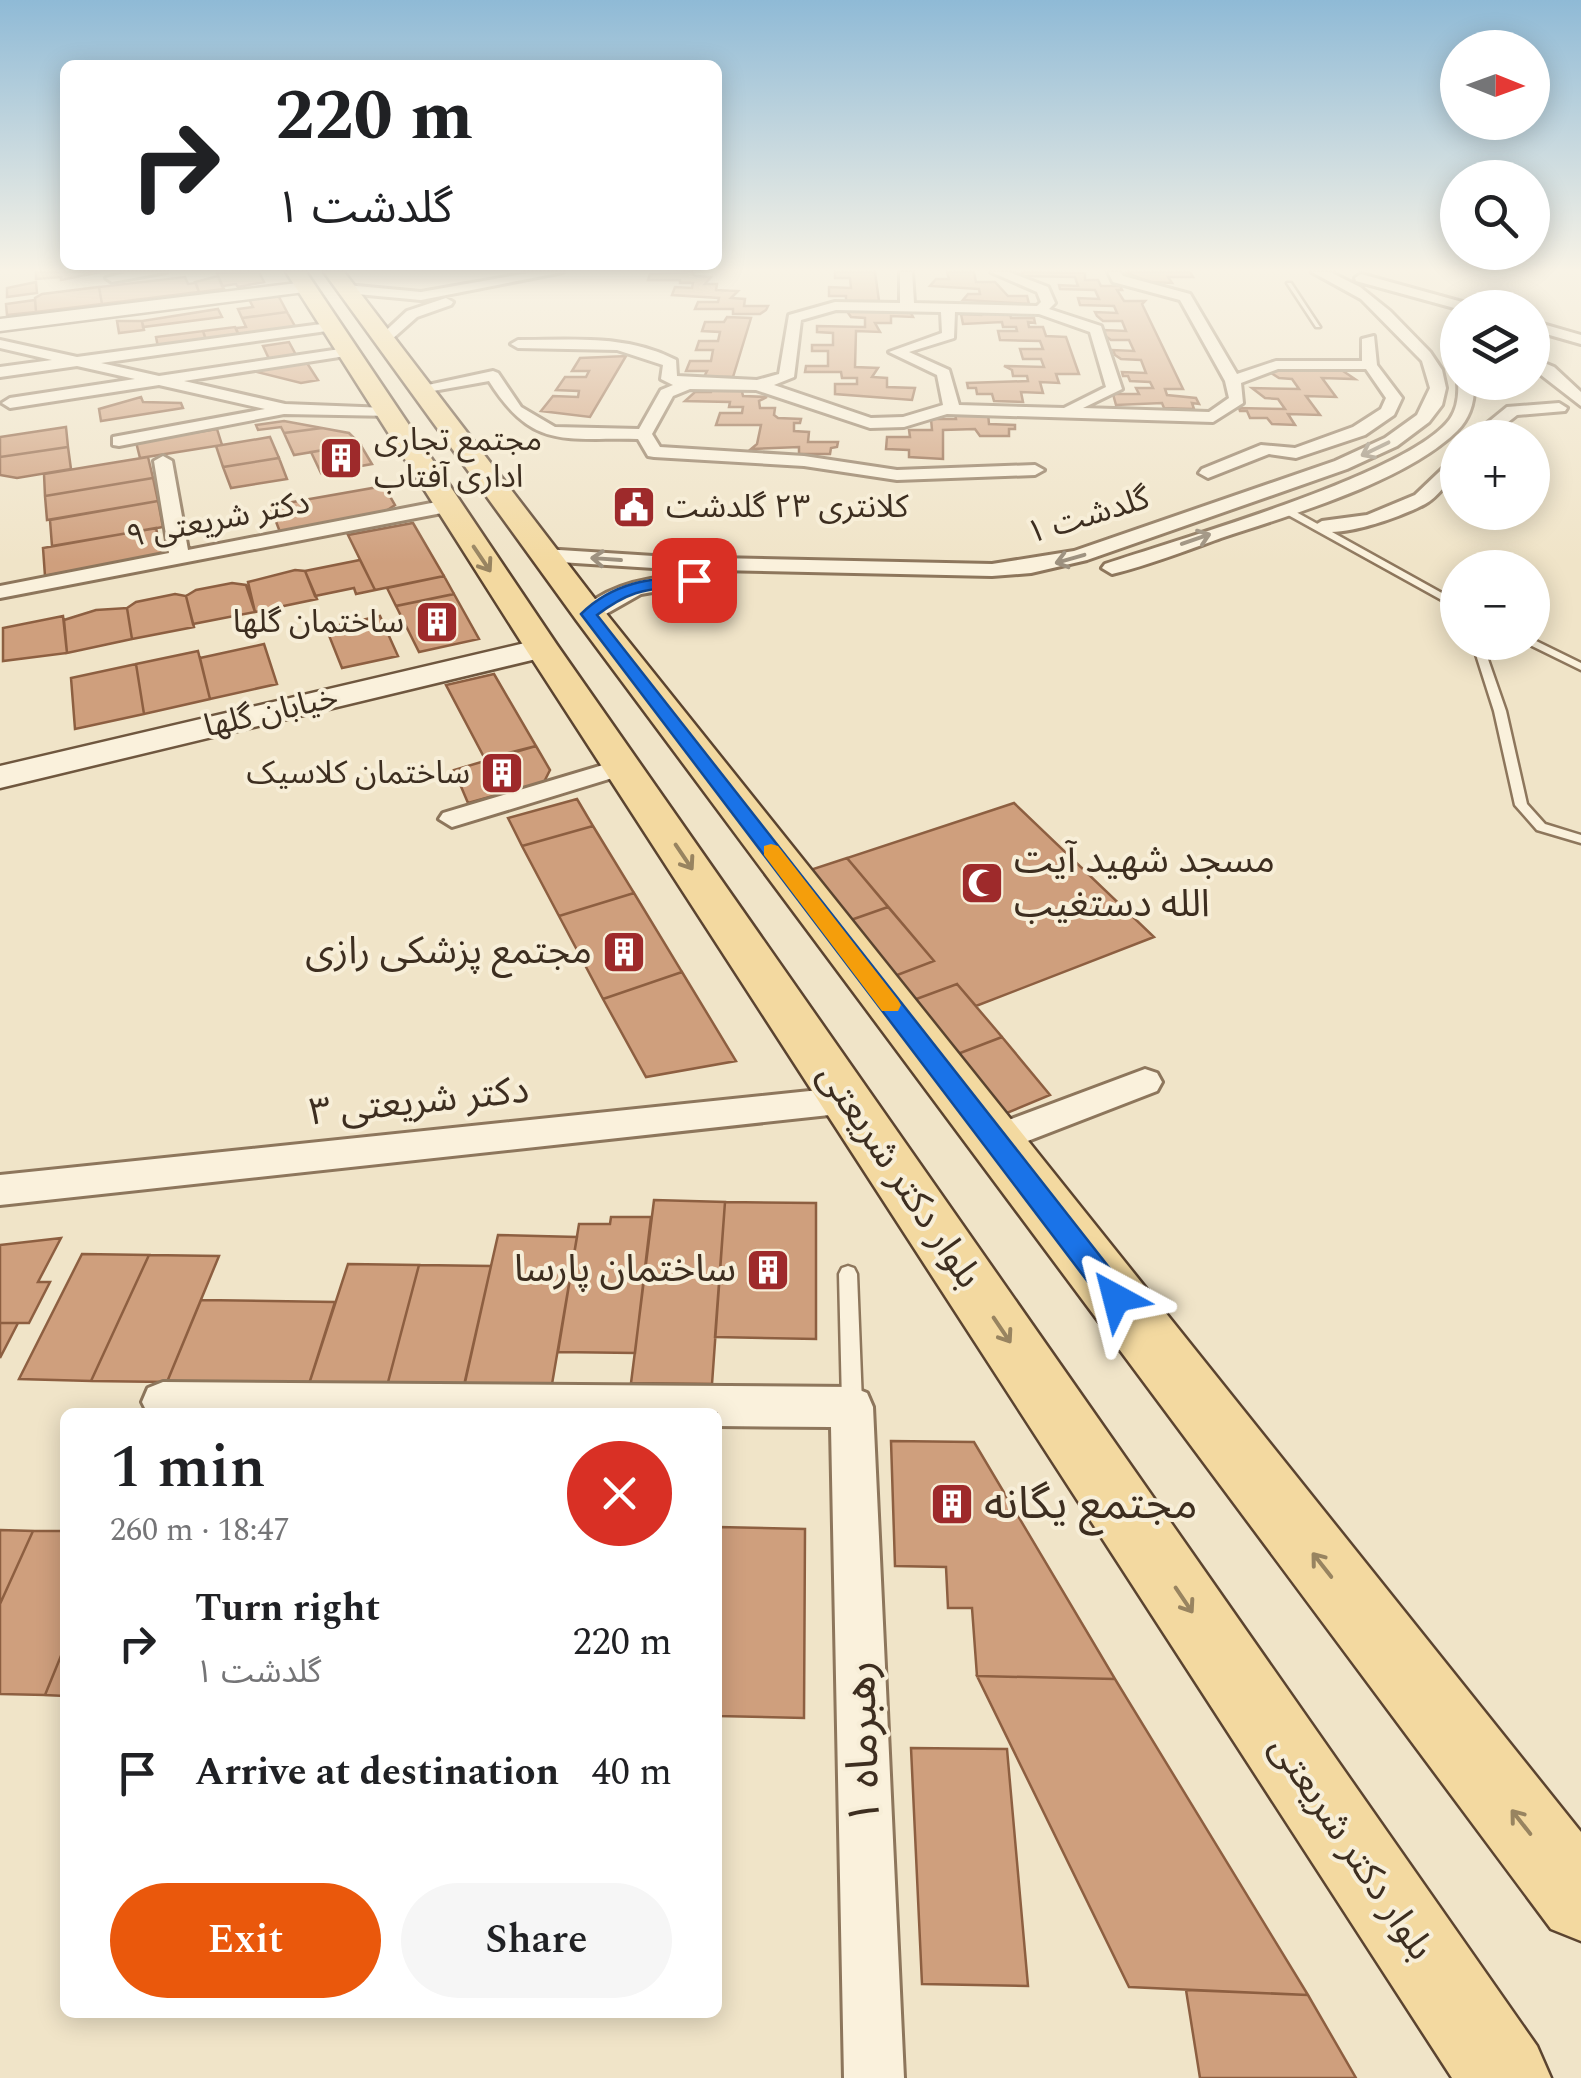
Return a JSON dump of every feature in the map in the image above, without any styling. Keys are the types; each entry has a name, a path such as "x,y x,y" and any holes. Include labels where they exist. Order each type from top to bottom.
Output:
{"main road":[{"name":"بلوار دکتر شریعتی","path":"368,369 447,506 1505,2078"},
{"path":"378,369 544,555 1581,1899"},
{"path":"629,777 706,767"}],"street":[{"path":"0,372 25,369"},
{"path":"111,369 156,380 288,400 315,411"},
{"path":"10,403 217,369"},
{"path":"120,440 264,417 320,369"},
{"path":"315,411 336,369"},
{"path":"315,411 326,405 340,369"},
{"path":"466,369 493,376 514,410 551,432 644,434"},
{"path":"670,369 669,379 688,384 758,385 786,377 787,369"},
{"path":"935,369 944,373 952,410"},
{"path":"1058,412 1114,389 1108,369"},
{"path":"758,385 870,424 904,422 952,410 1058,412 1216,424 1236,400 1225,369"},
{"path":"1232,381 1265,369"},
{"path":"1208,473 1266,449 1296,454 1359,430 1388,412 1394,398 1374,369"},
{"name":"گلدشت ۱","path":"589,614 615,594 650,582 992,570 1053,564 1378,449 1422,420 1433,404 1438,385 1434,369"},
{"path":"204,372 256,384"},
{"path":"1500,420 1513,410 1564,415 1581,403 1550,376"},
{"path":"644,434 667,393 688,384"},
{"name":"گلدشت ۱","path":"544,555 999,587 1045,584 1104,570 1284,508 1406,458 1453,427 1464,400"},
{"path":"644,434 654,452 804,461 896,474 1034,470"},
{"path":"164,461 180,558"},
{"path":"1322,527 1371,520 1422,499 1440,479"},
{"path":"1251,494 1284,508"},
{"name":"دکتر شریعتی ۹","path":"0,592 447,506"},
{"name":"خیابان گلها","path":"0,777 542,648"},
{"path":"452,819 629,777"},
{"path":"994,1140 1145,1082"},
{"name":"۳ دکتر شریعتی","path":"0,1190 848,1100"},
{"path":"162,1402 852,1407"},
{"name":"۱ رهبرماه","path":"852,1407 874,2078"}],"lane":[{"path":"1284,508 1440,594"},
{"path":"1550,651 1581,667"},
{"path":"1484,660 1500,711 1521,806 1541,828 1581,839"},
{"path":"848,1274 852,1407"}],"building":[{"path":"311,369 318,380 301,383 253,371"},
{"path":"618,369 590,417 541,411 553,396 578,397 579,391 556,390 565,377 586,377 589,371 572,371"},
{"path":"735,369 733,377 704,377 707,371 686,371"},
{"path":"806,369 877,369 872,377 887,378 887,387 915,388 912,400 835,394 835,384 857,384 857,378 842,378 841,372 805,372"},
{"path":"1077,369 1079,374 1056,374 1059,383 1040,382 1043,393 1021,392 1023,402 994,401 992,394 977,394 976,388 968,388 967,383 1028,381 1027,376 1013,376 1012,370"},
{"path":"1144,369 1173,369 1183,389 1165,389 1167,395 1196,398 1199,404 1192,403 1194,409 1164,408 1162,403 1116,405 1113,394 1139,394 1136,388 1153,388 1150,382 1130,381 1122,372 1146,373"},
{"path":"1265,369 1340,369 1355,379 1322,378 1336,397 1306,396 1320,415 1288,414 1295,425 1272,424 1267,418 1250,418 1247,411 1240,411 1239,408 1285,409 1278,399 1265,398 1252,388 1299,389 1292,379 1279,378"},
{"path":"713,387 741,387 743,396 767,397 759,401 760,408 775,408 778,418 801,419 794,423 794,431 809,432 808,442 838,442 837,447 831,448 830,454 799,454 799,447 751,449 757,444 761,425 716,425 720,413 742,413 743,407 729,407 730,402 685,401 695,392 711,392"},
{"path":"141,397 143,402 181,403 183,408 101,421 99,409"},
{"path":"955,413 988,413 989,424 1015,425 1015,429 1009,429 1009,436 980,436 975,429 943,430 943,459 909,457 909,450 886,449 887,437 910,437 909,430 932,430 931,419 956,419"},
{"path":"284,421 322,428 284,433 281,427 258,430 256,425"},
{"path":"66,427 68,447 0,457 0,437"},
{"path":"322,428 349,433 360,444 294,455 284,433"},
{"path":"217,429 222,445 140,458 136,442"},
{"path":"270,437 279,458 223,467 216,446"},
{"name":"مجتمع تجاری اداری آفتاب","path":"360,444 372,464 321,473 311,452"},
{"path":"68,447 71,469 17,478 0,475 0,457"},
{"path":"148,457 153,478 45,496 44,474"},
{"path":"279,458 287,479 231,488 223,467"},
{"path":"153,478 158,501 47,520 45,496"},
{"path":"384,486 395,505 383,513 280,532 270,506"},
{"path":"158,501 163,527 52,546 50,520"},
{"path":"413,523 444,576 375,590 348,535"},
{"path":"156,528 162,554 45,576 43,548"},
{"path":"360,560 375,590 356,594 354,588 315,596 305,571"},
{"path":"305,571 317,599 255,612 248,582"},
{"path":"444,576 454,594 396,606 387,588"},
{"path":"232,583 246,585 255,612 193,624 186,596 196,590"},
{"path":"175,594 186,596 194,627 132,639 127,608 136,602"},
{"name":"ساختمان گلها","path":"454,594 479,639 419,652 396,606"},
{"path":"127,608 132,639 67,653 64,620 96,610"},
{"path":"63,616 67,653 3,661 3,628"},
{"path":"380,616 398,656 342,668 326,628"},
{"path":"264,644 277,684 210,699 200,658"},
{"path":"198,651 210,699 144,714 136,664"},
{"path":"136,664 144,714 75,729 71,678"},
{"path":"494,674 536,746 485,759 446,685"},
{"name":"ساختمان کلاسیک","path":"536,746 550,770 544,782 468,803 454,770"},
{"path":"577,799 593,826 522,846 508,818"},
{"name":"مسجد شهید آیت الله دستغیب","path":"1014,803 1154,937 976,1006 957,984 911,1001 892,977 934,961 847,858"},
{"path":"593,826 634,893 559,916 522,846"},
{"path":"847,858 888,907 848,921 807,871"},
{"name":"مجتمع پزشکی رازی","path":"634,893 682,972 603,999 559,916"},
{"path":"888,907 934,961 892,977 848,921"},
{"path":"682,972 736,1061 646,1077 603,999"},
{"path":"957,984 1002,1037 955,1055 911,1001"},
{"path":"1002,1037 1050,1095 1002,1115 955,1055"},
{"path":"654,1200 725,1202 712,1384 631,1383"},
{"name":"ساختمان پارسا","path":"725,1202 816,1203 816,1339 715,1337"},
{"path":"611,1217 651,1217 635,1353 558,1352 579,1224 610,1224"},
{"path":"498,1235 577,1237 550,1396 462,1394"},
{"path":"61,1238 38,1282 50,1282 29,1323 0,1323 0,1245"},
{"path":"82,1254 149,1255 91,1381 19,1379"},
{"path":"149,1255 219,1256 167,1382 91,1381"},
{"path":"348,1264 419,1265 387,1386 309,1384"},
{"path":"419,1265 491,1266 464,1387 387,1386"},
{"path":"201,1300 335,1302 309,1384 167,1382"},
{"path":"0,1323 18,1323 0,1358"},
{"name":"مجتمع یگانه","path":"891,1441 974,1442 1115,1679 977,1676 972,1608 948,1608 946,1567 895,1566"},
{"path":"722,1527 805,1529 804,1718 722,1716"},
{"path":"0,1530 33,1531 0,1604"},
{"path":"33,1531 60,1531 60,1658 45,1695 0,1694 0,1604"},
{"path":"60,1658 60,1696 45,1695"},
{"path":"977,1676 1115,1679 1308,1995 1129,1987"},
{"path":"911,1748 1007,1749 1028,1986 922,1984"},
{"path":"1186,1990 1308,1995 1356,2078 1200,2078"}],"slow traffic":[{"path":"771,850 890,1005"}],"place":[{"name":"مجتمع تجاری اداری آفتاب","path":"341,458"},
{"name":"کلانتری ۲۳ گلدشت","path":"634,507"},
{"name":"ساختمان گلها","path":"437,622"},
{"name":"ساختمان کلاسیک","path":"502,773"},
{"name":"مسجد شهید آیت الله دستغیب","path":"982,883"},
{"name":"مجتمع پزشکی رازی","path":"624,952"},
{"name":"ساختمان پارسا","path":"768,1270"},
{"name":"مجتمع یگانه","path":"952,1504"}],"route":[{"path":"694,580 650,582 615,594 589,614 1116,1298"}]}
